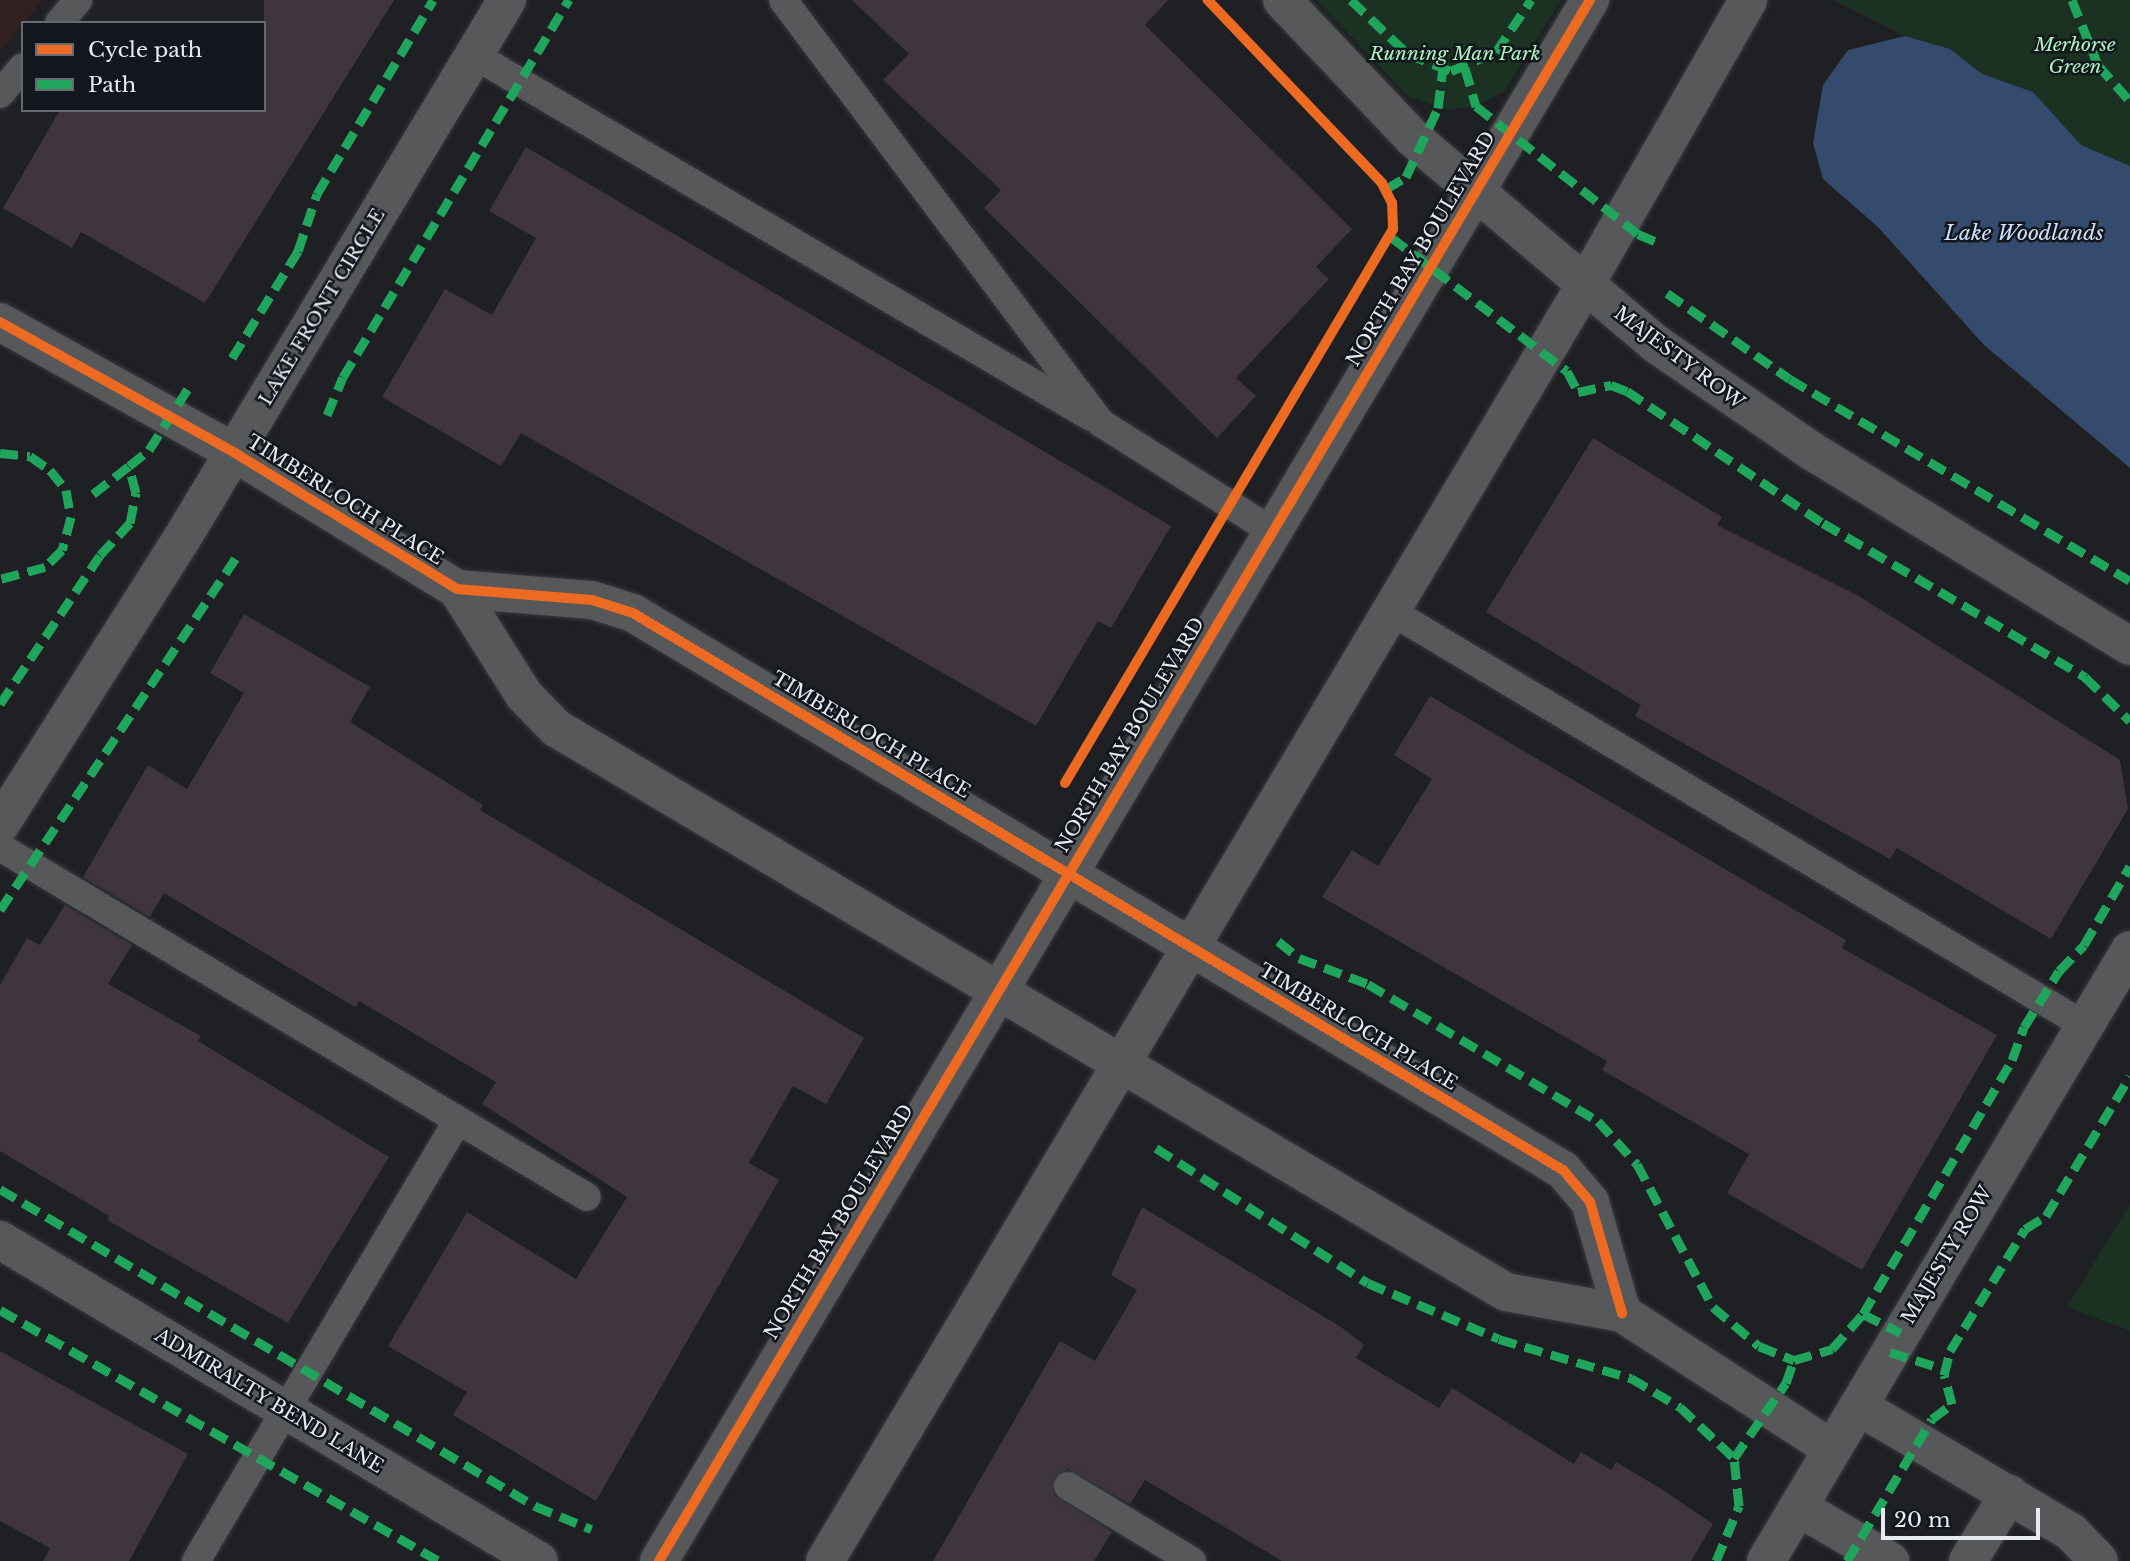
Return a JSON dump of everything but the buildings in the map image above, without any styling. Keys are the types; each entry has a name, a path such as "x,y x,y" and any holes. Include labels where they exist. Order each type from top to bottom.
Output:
{"street":[{"name":"LAKE FRONT CIRCLE","path":"0,825 235,453 507,0"},
{"name":"MAJESTY ROW","path":"1282,0 1413,138 1585,285 1740,404 2130,646"},
{"name":"NORTH BAY BOULEVARD","path":"659,1561 1590,0"},
{"path":"825,1561 1387,609 1585,285 1748,0"},
{"name":"TIMBERLOCH PLACE","path":"0,322 235,453 457,589 544,719 1119,1064 1506,1292 1622,1313 1832,1449"},
{"name":"TIMBERLOCH PLACE","path":"457,589 592,600 633,614 1575,1178 1590,1202 1622,1313"},
{"name":"MAJESTY ROW","path":"1766,1561 2130,950"},
{"name":"ADMIRALTY BEND LANE","path":"0,1240 539,1561"},
{"path":"1858,1406 2009,1494 2083,1541 2099,1561"},
{"path":"1968,1561 2009,1494"},
{"path":"1798,1507 1890,1561"}],"lane":[{"path":"61,21 78,0"},
{"path":"783,0 1101,424"},
{"path":"474,55 1101,424 1272,531"},
{"path":"0,94 21,68"},
{"path":"1387,609 2084,1025"},
{"path":"0,847 587,1197"},
{"path":"197,1561 458,1120"},
{"path":"1068,1486 1192,1561"}],"shaded area":[{"path":"0,0 43,0 26,21 21,21 21,27 0,52"}],"green space":[{"name":"Running Man Park","path":"1316,0 1561,0 1505,91 1476,106 1449,110 1409,97"},
{"name":"Merhorse Green","path":"1833,0 2130,0 2130,166 2081,145 2033,92 1982,74 1950,49 1905,36"},
{"path":"2130,1204 2130,1331 2067,1307"}],"water":[{"name":"Lake Woodlands","path":"1905,36 1950,49 1982,74 2033,92 2081,145 2130,166 2130,468 1984,345 1878,227 1823,179 1813,143 1823,85 1848,50"}],"marked path":[{"path":"232,358 298,251 317,194 433,0"},
{"path":"327,415 343,377 569,0"},
{"path":"1351,0 1408,54 1451,71 1496,52 1531,0"},
{"path":"2072,0 2098,65 2130,101"},
{"path":"1465,68 1476,106 1638,234 1657,242"},
{"path":"1386,189 1406,177 1438,108 1443,70"},
{"path":"1391,237 1567,371 1578,392 1611,385 1627,391 1823,523 2085,677 2130,721"},
{"path":"1667,293 1790,379 2130,581"},
{"path":"0,704 100,555 130,523 136,493 129,466 149,450 189,387"},
{"path":"0,453 30,456 50,470 66,490 71,517 62,550 45,567 0,579"},
{"path":"93,494 129,466"},
{"path":"0,910 237,556"},
{"path":"1716,1561 1739,1506 1734,1458 1786,1383 1794,1360 1832,1349 1863,1314 2012,1060 2024,1027 2059,971 2084,945 2130,866"},
{"path":"1278,941 1299,958 1368,984 1598,1121 1637,1164 1713,1307 1759,1346 1794,1360"},
{"path":"1847,1561 1932,1419 1952,1404 1944,1375 1950,1351 2025,1229 2046,1216 2130,1076"},
{"path":"1156,1148 1368,1283 1499,1339 1631,1378 1680,1407 1734,1458"},
{"path":"0,1189 535,1506 591,1529"},
{"path":"0,1310 439,1561"},
{"path":"1863,1314 1901,1333"},
{"path":"1890,1352 1944,1369"}],"cycle path":[{"path":"1065,783 1393,229 1392,203 1382,183 1208,0"},
{"path":"659,1561 1590,0"},
{"path":"0,322 235,453 457,589 592,600 633,613 1563,1170 1590,1202 1622,1313"}]}
